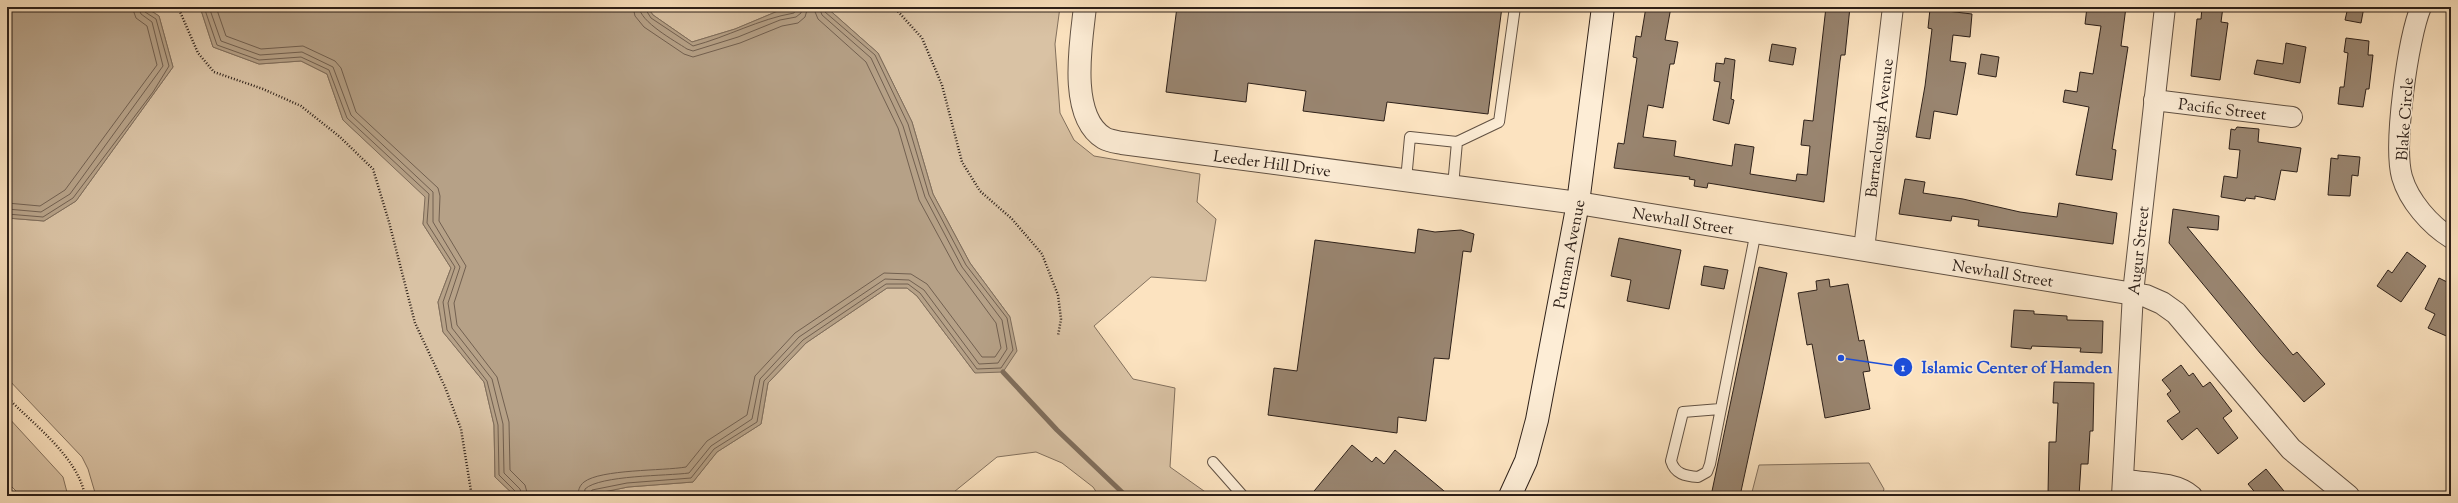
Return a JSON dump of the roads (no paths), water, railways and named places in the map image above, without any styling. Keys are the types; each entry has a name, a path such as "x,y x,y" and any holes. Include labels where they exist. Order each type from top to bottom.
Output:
{"street":[{"name":"Leeder Hill Drive","path":"1085,7 1080,42 1080,77 1084,110 1091,125 1105,138 1122,143 1578,203"},
{"name":"Putnam Avenue","path":"1510,496 1526,460 1537,420 1578,203 1603,7"},
{"name":"Barraclough Avenue","path":"1864,249 1893,7"},
{"name":"Augur Street","path":"2123,488 2133,293 2165,7"},
{"name":"Blake Circle","path":"2421,7 2410,48 2400,130 2400,160 2402,176 2417,206 2451,238"},
{"name":"Pacific Street","path":"2154,100 2292,117"},
{"name":"Newhall Street","path":"1578,203 2133,293 2162,303 2176,313 2291,449 2319,475 2348,496"},
{"path":"2123,488 2168,485 2188,492 2192,496"}],"lane":[{"path":"1406,180 1410,137 1457,142 1499,122 1515,7"},
{"path":"1453,186 1457,142"},
{"path":"1720,408 1683,412 1671,461 1673,468 1679,472 1698,477 1707,472 1756,231"},
{"path":"1213,462 1243,496"}],"water":[{"path":"7,7 145,7 159,16 173,67 76,201 44,221 7,218"},
{"path":"200,7 647,7 653,15 692,42 735,29 778,11 826,7 878,53 912,122 933,194 970,263 1010,317 1017,351 1003,372 975,373 917,296 907,288 887,288 806,343 768,383 761,424 717,452 693,482 628,487 584,496 515,496 495,477 494,425 484,382 443,332 438,302 451,268 423,224 425,197 343,120 327,74 301,61 259,64 213,47"}],"waterway":[{"path":"1003,372 1057,430 1126,496"}],"place":[{"name":"Islamic Center of Hamden","path":"1841,358"}]}
